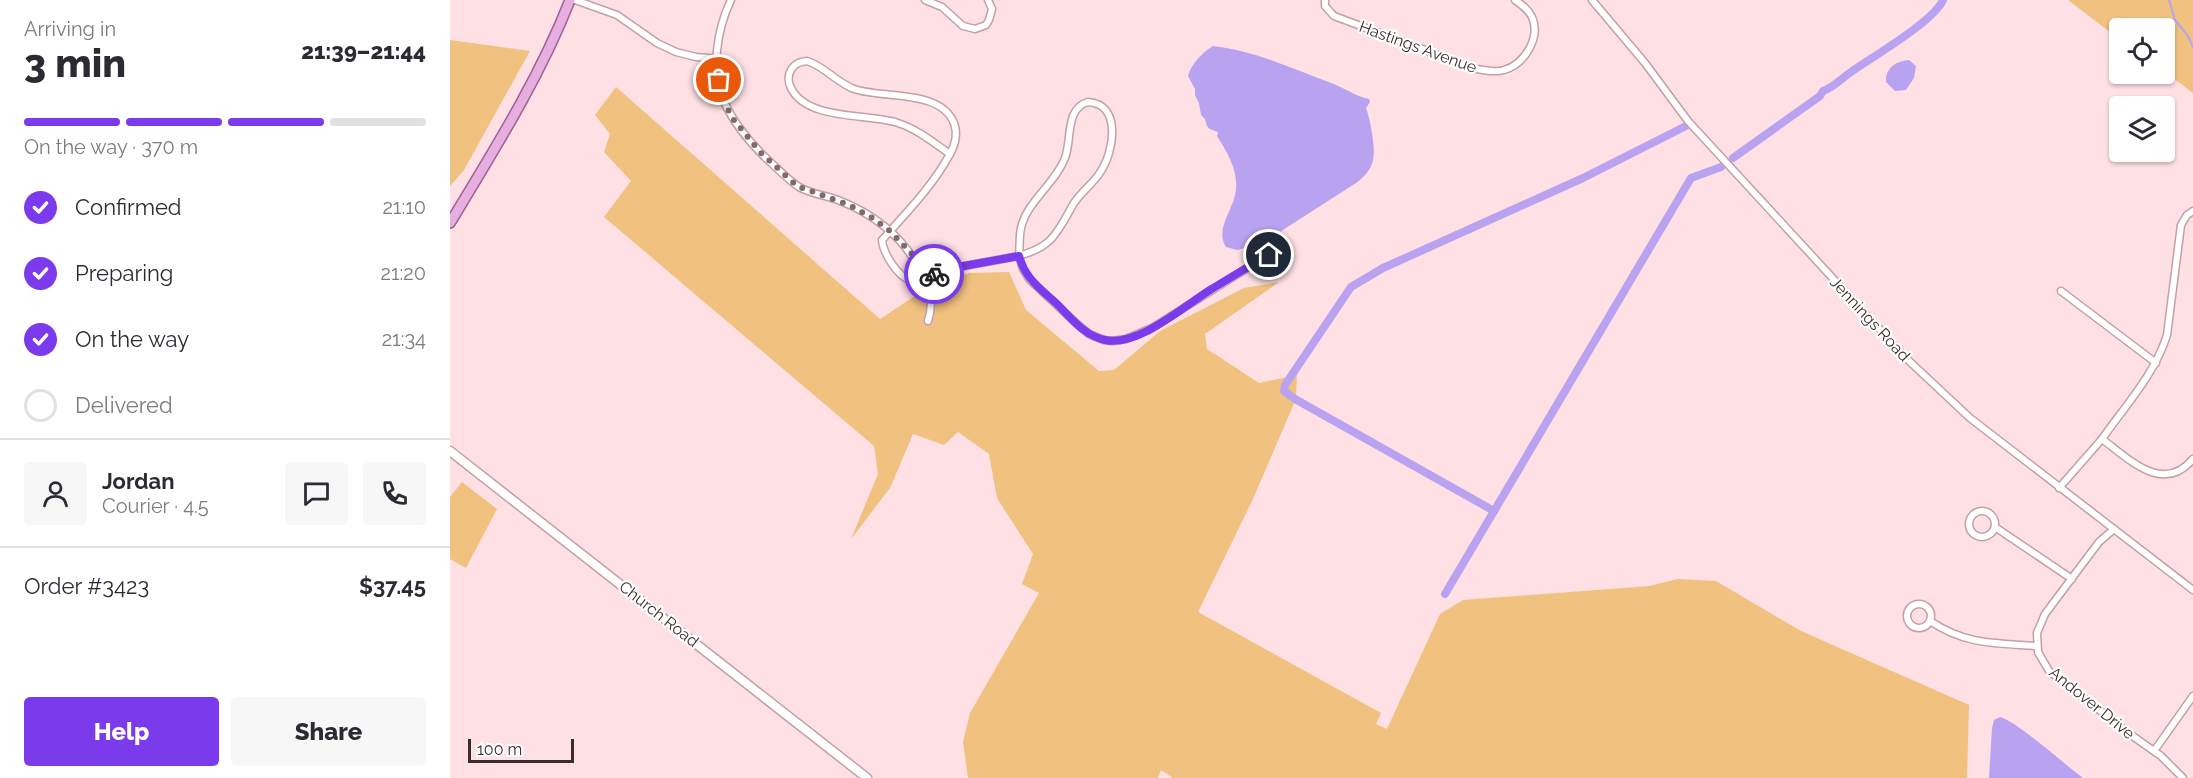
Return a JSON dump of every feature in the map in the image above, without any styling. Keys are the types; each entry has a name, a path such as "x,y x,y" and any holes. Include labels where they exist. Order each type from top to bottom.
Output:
{"main road":[{"path":"450,223 530,87 573,0"},
{"name":"Church Road","path":"450,451 867,778"}],"street":[{"path":"573,0 617,15 657,43 676,52 718,59"},
{"path":"925,0 942,7 963,26 975,29 986,25 989,20 992,9 988,0"},
{"name":"Hastings Avenue","path":"1325,0 1325,6 1334,16 1476,69 1493,71 1514,66 1527,53 1534,38 1535,29 1532,17 1525,7 1515,0"},
{"name":"Jennings Road","path":"1592,0 1645,63 1688,121 1890,342 1964,413 2193,590"},
{"path":"728,1 721,27 719,80 723,101 734,120 760,152 797,186 849,205 890,231 912,254 924,278 932,299 928,321"},
{"path":"950,154 897,122 829,112 808,104 797,96 790,86 791,69 795,64 807,61 819,66 835,79 854,89 938,104 949,115 956,128 955,143 950,154 901,221 882,240 882,244 898,271 906,280 924,278 958,267 1019,256 1038,249 1052,238 1079,197 1102,170 1111,146 1111,122 1105,109 1094,102 1083,103 1075,110 1065,159 1056,175 1029,210 1022,224 1019,256 1030,280 1089,334 1112,341 1126,339 1152,328 1284,245"},
{"path":"2059,488 2102,439 2156,363 2167,335 2181,225 2187,215 2193,211"},
{"path":"2061,291 2156,363"},
{"path":"2102,439 2142,469 2156,474 2178,472 2193,459"},
{"path":"1995,527 1990,534 1982,537 1971,531 1970,522 1977,513 1984,512 1992,515 1995,527 2072,579"},
{"path":"1930,621 1968,640 2037,646 2037,633 2042,620 2099,542 2115,529"},
{"name":"Andover Drive","path":"2037,646 2041,659 2049,671 2154,751 2183,778"},
{"path":"2154,751 2193,696"}],"shaded area":[{"path":"2068,0 2193,0 2193,93 2175,80 2175,18 2109,18 2109,31"},
{"path":"450,40 530,51 464,170 450,186"},
{"path":"1213,46 1273,61 1336,85 1369,99 1370,102 1366,108 1374,155 1371,167 1364,176 1261,244 1237,250 1226,247 1222,233 1235,196 1234,168 1217,136 1218,132 1209,128 1201,115 1195,89 1188,76 1198,59"},
{"path":"1909,60 1916,66 1914,78 1906,90 1895,91 1886,82 1887,73 1896,64"},
{"path":"616,87 880,319 933,284 969,273 1009,272 1026,310 1099,371 1114,370 1160,331 1244,288 1279,282 1205,334 1207,349 1259,383 1297,375 1296,399 1252,501 1198,612 1381,713 1376,724 1387,729 1440,614 1463,600 1649,586 1678,579 1716,581 1801,631 1969,705 1967,778 1173,778 1161,770 1158,778 968,778 963,742 970,713 1039,593 1022,584 1033,554 997,498 989,454 958,432 944,445 913,434 890,488 851,539 878,474 874,446 604,217 631,181 604,152 610,134 595,115"},
{"path":"462,482 497,509 466,568 450,559 450,497"},
{"path":"2000,717 2029,735 2083,778 1989,778 1992,728 1994,720"}],"waterway":[{"path":"1733,158 1820,96 1823,91 1915,28 1937,9 1943,0"},
{"path":"2169,0 2175,20 2188,36 2193,47"},
{"path":"1494,511 1295,399 1284,391 1285,385 1351,287 1383,268 1583,178 1688,125"},
{"path":"1721,167 1733,158"},
{"path":"1445,594 1691,178 1721,167"}],"way so far":[{"path":"719,80 723,101 734,120 760,152 782,173 797,186 839,200 871,217 906,246 924,278 934,274"}],"route":[{"path":"934,274 958,267 1019,256 1021,265 1030,280 1076,324 1089,334 1112,341 1143,333 1269,255"}]}
